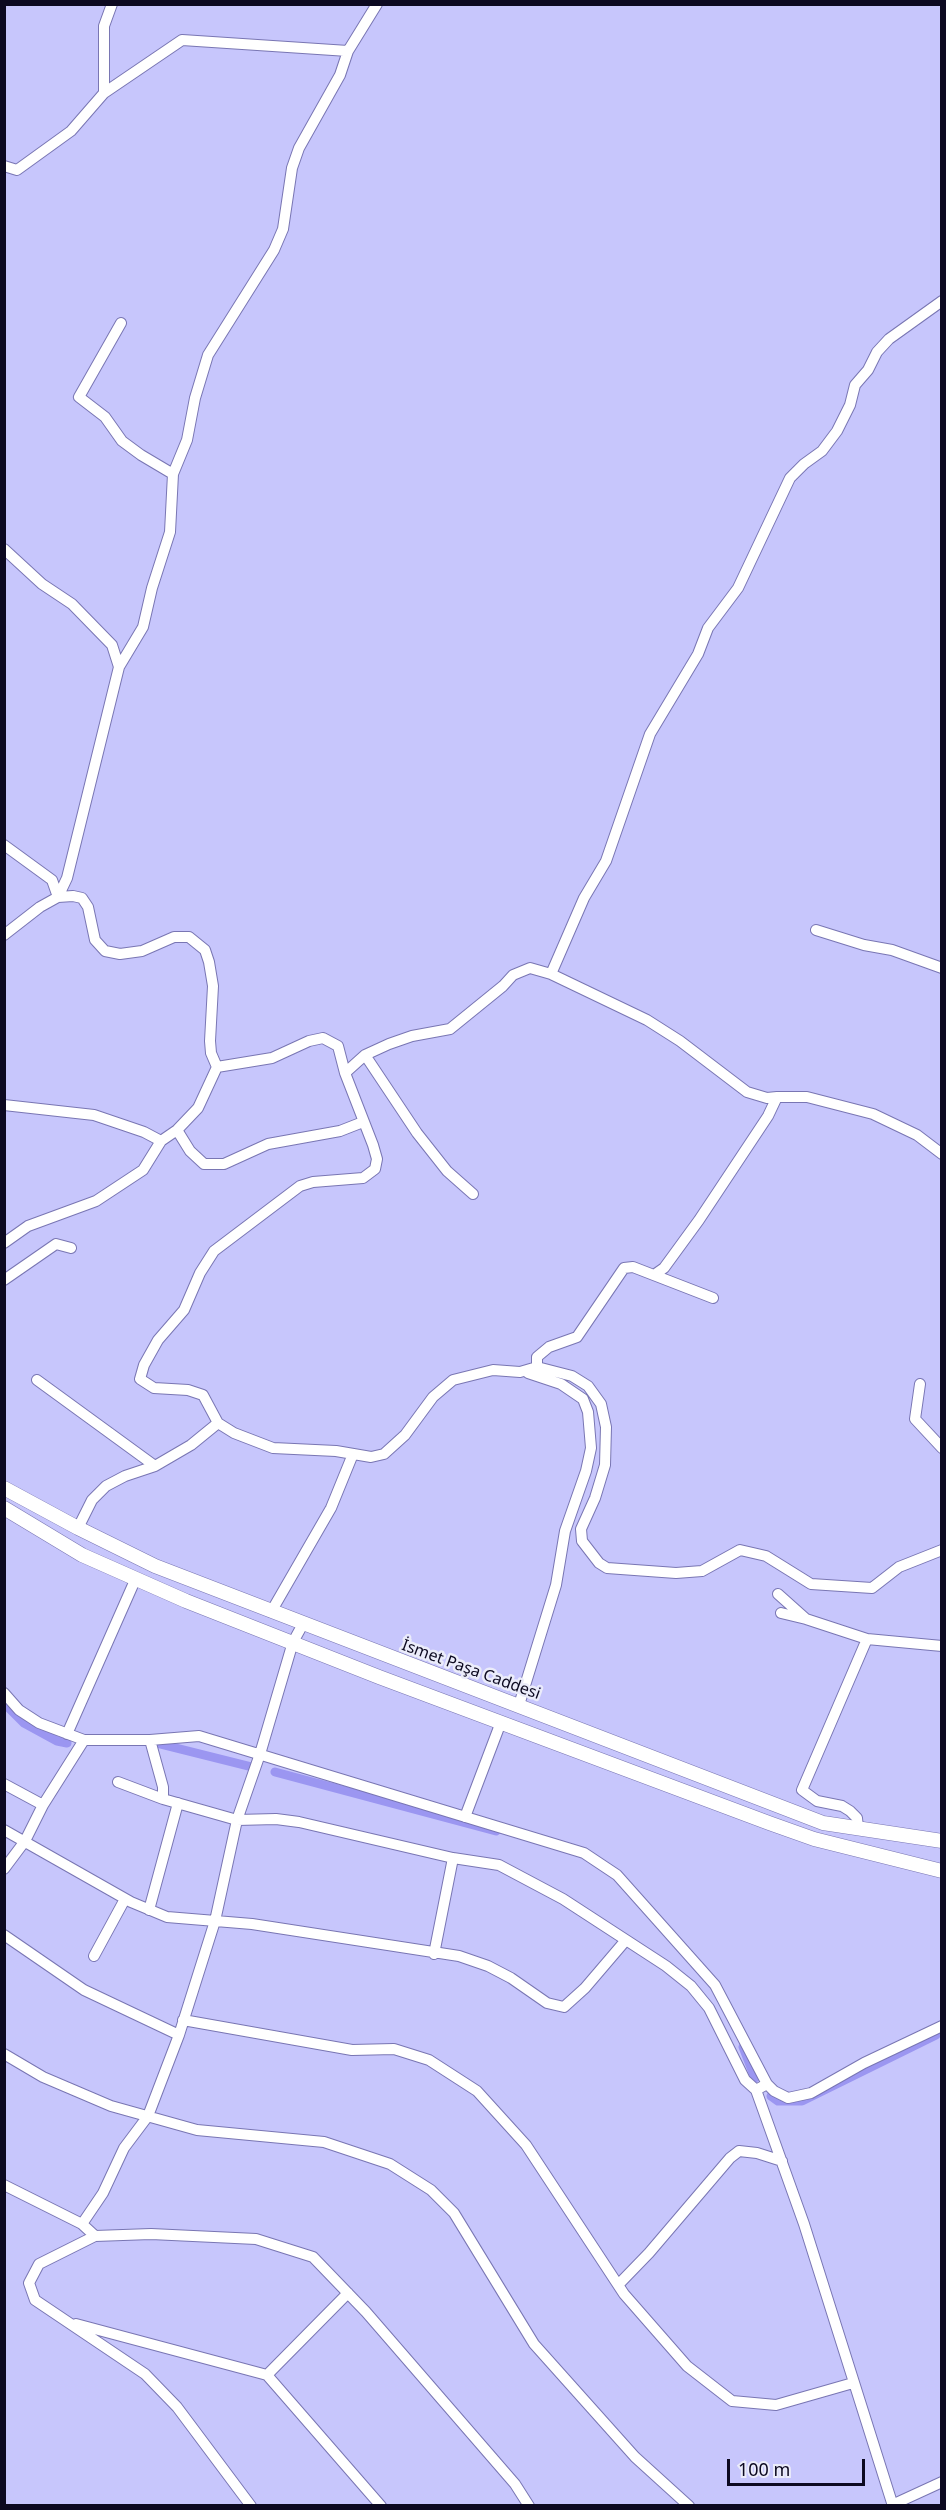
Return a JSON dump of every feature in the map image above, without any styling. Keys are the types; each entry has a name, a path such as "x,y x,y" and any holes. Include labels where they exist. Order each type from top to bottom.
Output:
{"main road":[{"name":"İsmet Paşa Caddesi","path":"4,1488 155,1566 823,1823 940,1840"},
{"path":"4,1508 82,1555 186,1601 379,1677 813,1839 942,1871"}],"street":[{"path":"104,93 104,26 112,4"},
{"path":"58,897 66,878 86,803 119,667 144,627 152,588 170,532 173,474 186,440 195,398 208,355 274,250 283,229 292,168 298,148 340,75 348,51 377,4"},
{"path":"4,166 17,170 71,131 104,93 182,39 348,51"},
{"path":"551,974 584,898 606,861 650,734 698,654 708,628 738,588 790,478 822,451 837,431 850,405 855,385 868,370 877,352 889,339 942,302"},
{"path":"121,323 79,397 105,417 122,441 173,474"},
{"path":"4,549 42,584 72,604 112,645 119,667"},
{"path":"4,845 52,880 58,897"},
{"path":"4,935 40,907 58,897 82,898 88,907 95,940 105,951 120,954 142,951 174,937 189,937 204,950 213,986 210,1041 211,1053 217,1067 198,1108 177,1130 161,1141 143,1170 96,1201 28,1226 4,1243"},
{"path":"816,930 864,945 892,950 942,968"},
{"path":"345,1073 365,1055 412,1036 450,1029 503,986 513,975 530,968 551,974 647,1020 680,1041 747,1092 767,1098 807,1097 873,1114 917,1135 942,1154"},
{"path":"217,1067 272,1058 309,1041 323,1038 338,1046 345,1073 377,1160 375,1169 363,1178 313,1182 300,1186 214,1251 200,1273 184,1310 158,1340 144,1365 140,1379 154,1388 189,1390 203,1395 218,1423 234,1433 273,1448 371,1457 384,1454 405,1435 432,1397 453,1380 493,1370 520,1372 552,1380 584,1399 587,1405 591,1448 586,1471 565,1531 556,1584 519,1705"},
{"path":"365,1055 417,1133 447,1171 473,1194"},
{"path":"654,1275 664,1268 699,1220 768,1116 777,1097"},
{"path":"4,1105 94,1115 144,1132 161,1141"},
{"path":"177,1130 190,1151 204,1164 224,1164 268,1144 340,1131 363,1122"},
{"path":"4,1280 56,1244 71,1248"},
{"path":"537,1367 537,1357 549,1347 577,1337 624,1268 633,1267 713,1298"},
{"path":"520,1372 537,1367 572,1376 588,1386 601,1404 606,1427 605,1465 595,1498 581,1529 582,1540 599,1563 607,1568 676,1573 702,1571 740,1550 766,1556 811,1584 872,1588 899,1567 942,1550"},
{"path":"37,1380 155,1466"},
{"path":"920,1384 915,1419 942,1448"},
{"path":"78,1528 92,1500 106,1486 125,1476 155,1466 191,1445 218,1423"},
{"path":"271,1612 331,1508 353,1454"},
{"path":"67,1734 136,1578"},
{"path":"778,1593 806,1619"},
{"path":"781,1613 867,1639 942,1646"},
{"path":"82,2224 103,2193 124,2148 148,2116 179,2035 215,1921 237,1820 260,1754 293,1642 303,1624"},
{"path":"858,1828 857,1818 850,1811 842,1806 817,1801 802,1790 867,1639"},
{"path":"4,1693 19,1710 39,1723 84,1740 150,1740 199,1736 584,1853 617,1875 715,1986 761,2087 782,2161 893,2505 942,2482"},
{"path":"465,1817 501,1722"},
{"path":"4,1869 25,1841 43,1805 84,1740"},
{"path":"150,1740 163,1786 163,1799"},
{"path":"118,1782 163,1799 237,1820 276,1819 300,1822 453,1858 499,1865 563,1899 666,1966 691,1986 709,2008 745,2080 788,2097 811,2093 864,2063 942,2026"},
{"path":"4,1784 43,1805"},
{"path":"149,1910 178,1803"},
{"path":"4,1830 125,1899 167,1917 330,1936 434,1954 459,1956 488,1966 511,1978 547,2003 564,2007 585,1988 626,1940"},
{"path":"434,1954 453,1858"},
{"path":"94,1956 125,1899"},
{"path":"4,1935 84,1990 179,2035"},
{"path":"183,2020 352,2050 394,2049 429,2060 477,2091 526,2145 618,2285 687,2366 732,2401 776,2405 853,2383"},
{"path":"4,2054 53,2081 111,2106 197,2130 324,2142 390,2164 431,2190 454,2213 534,2344 636,2457 689,2505"},
{"path":"618,2285 649,2253 730,2158 739,2151 757,2153 782,2161"},
{"path":"4,2185 82,2224 95,2236"},
{"path":"251,2505 177,2407 145,2374 35,2300 29,2283 39,2264 95,2236 151,2234 256,2239 313,2257 348,2293 515,2484 529,2505"},
{"path":"267,2375 348,2293"},
{"path":"70,2322 267,2375 381,2505"}],"waterway":[{"path":"4,1703 24,1723 57,1741 67,1743"},
{"path":"156,1743 252,1767"},
{"path":"275,1772 496,1831"},
{"path":"771,2096 778,2101 802,2101 936,2035"},
{"path":"743,2047 755,2078"}]}
